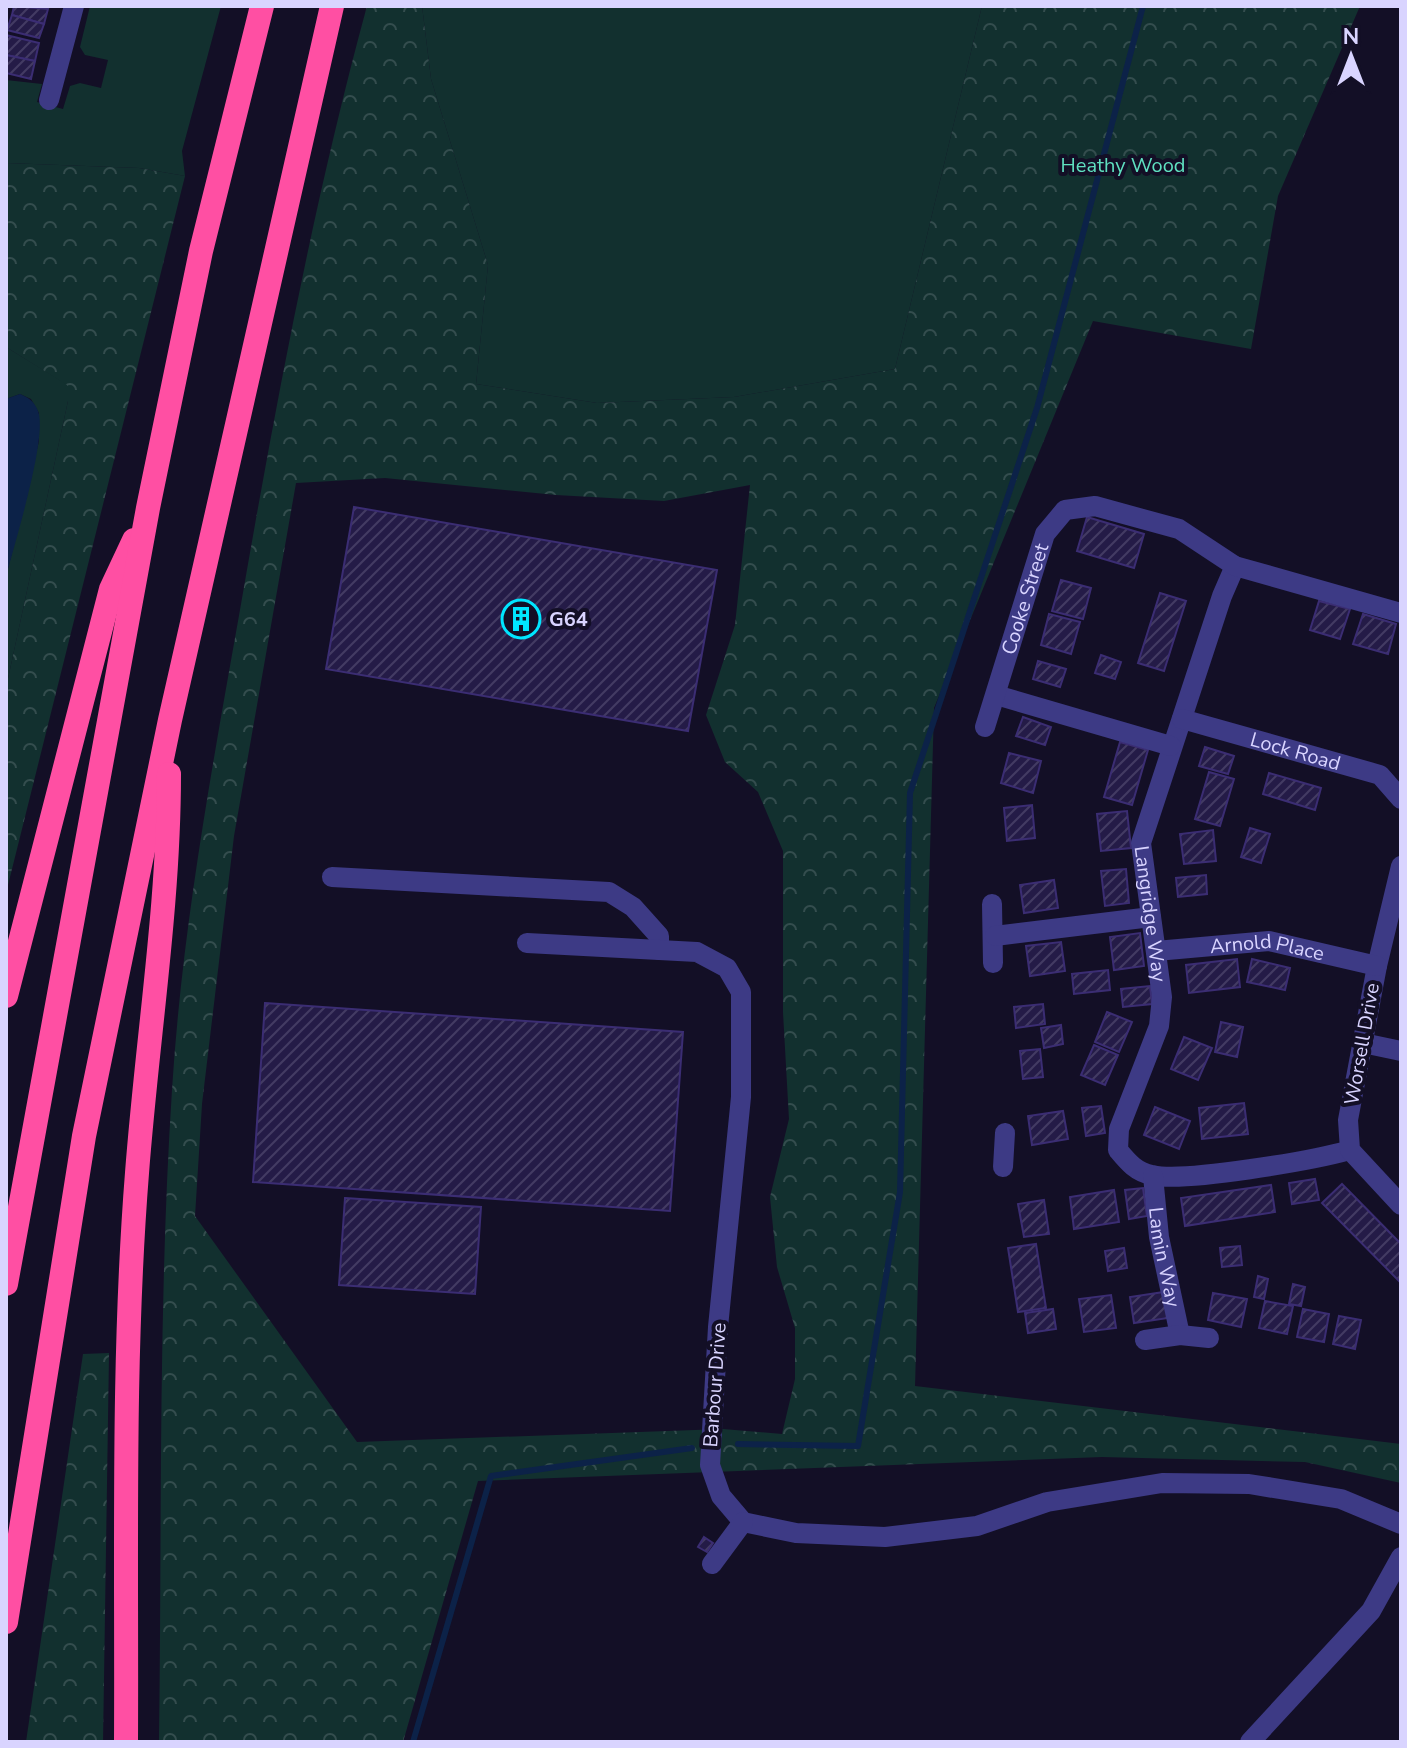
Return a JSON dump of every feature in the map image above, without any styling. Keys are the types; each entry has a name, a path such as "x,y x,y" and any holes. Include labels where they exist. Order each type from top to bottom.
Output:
{"highway":[{"path":"6,1284 148,508 201,251 262,6"},
{"path":"6,1622 84,1136 170,720 332,6"},
{"path":"6,996 111,589 148,508"},
{"path":"126,1742 130,1283 137,1172 169,833 170,720"}],"street":[{"path":"49,100 74,6"},
{"name":"Cooke Street","path":"985,727 1045,534 1065,510 1095,506 1179,529 1235,566"},
{"path":"1235,566 1401,613"},
{"name":"Langridge Way","path":"1153,1176 1132,1167 1118,1150 1119,1129 1159,1026 1162,997 1141,843 1171,746 1235,566"},
{"path":"996,695 1171,746"},
{"name":"Lock Road","path":"1182,719 1380,775 1401,799"},
{"name":"Worsell Drive","path":"1350,1150 1348,1120 1377,966 1401,866"},
{"path":"332,877 609,892 633,907 659,936 659,950"},
{"path":"992,904 995,936 993,963"},
{"path":"995,936 1151,917"},
{"name":"Arnold Place","path":"1156,951 1269,941 1377,966"},
{"name":"Barbour Drive","path":"527,943 697,952 727,968 741,992 744,1005 741,1097 710,1465 721,1496 743,1522"},
{"path":"1363,1043 1401,1051"},
{"path":"1003,1167 1005,1133"},
{"path":"1153,1176 1185,1176 1350,1150 1401,1205"},
{"name":"Lamin Way","path":"1153,1176 1159,1237 1180,1335"},
{"name":"Lamin Way","path":"1145,1340 1180,1335 1209,1338"},
{"path":"712,1564 743,1522 796,1533 885,1537 977,1526 1047,1502 1162,1483 1249,1484 1341,1499 1401,1524"},
{"path":"1250,1742 1371,1611 1401,1557"}],"green space":[{"path":"90,6 221,6 182,151 185,176 139,168 6,163 6,80 42,84 37,102 63,109 70,86 80,83 101,88 108,60 85,55 80,47"},
{"name":"Heathy Wood","path":"367,6 422,6 431,79 488,265 476,384 597,403 734,397 895,369 982,6 1360,6 1278,196 1251,349 1093,321 934,708 915,1386 1401,1444 1401,1483 1305,1462 1102,1457 478,1481 403,1742 159,1742 164,1252 172,1090 183,969 209,789 267,458 296,306","holes":["385,478 556,495 664,501 750,485 735,625 706,715 725,762 758,792 783,851 783,1012 789,1119 770,1197 777,1267 795,1328 795,1379 782,1434 723,1429 357,1442 195,1216 202,1104 234,836 296,483"]},
{"path":"422,6 982,6 895,369 734,397 597,403 476,384 488,265 431,79"},
{"path":"6,163 139,168 185,176 6,893 6,688 68,401 67,385 6,347"},
{"path":"6,347 68,385 68,401 6,688 6,577 39,441 39,413 31,399 20,394 6,399"},
{"path":"109,1353 103,1742 26,1742 83,1354"}],"water":[{"path":"20,394 35,405 40,424 34,467 6,577 6,399"}],"building":[{"path":"14,6 48,9 44,24 12,15"},
{"path":"12,15 44,24 39,38 7,30"},
{"path":"6,35 39,43 35,61 6,55"},
{"path":"6,55 35,61 31,79 6,73"},
{"name":"G64","path":"354,507 717,570 688,731 326,669"},
{"path":"1087,517 1144,534 1134,568 1077,551"},
{"path":"1061,580 1091,588 1083,619 1052,611"},
{"path":"1160,593 1186,601 1164,671 1138,663"},
{"path":"1319,601 1350,609 1340,639 1310,630"},
{"path":"1049,614 1080,622 1071,654 1041,645"},
{"path":"1363,614 1396,624 1388,654 1353,644"},
{"path":"1101,655 1121,662 1115,679 1095,673"},
{"path":"1038,661 1066,669 1060,687 1033,679"},
{"path":"1023,717 1051,727 1045,745 1016,736"},
{"path":"1120,742 1148,750 1132,805 1104,797"},
{"path":"1205,747 1234,756 1228,774 1199,766"},
{"path":"1009,753 1041,761 1033,793 1001,783"},
{"path":"1209,772 1234,779 1220,826 1195,819"},
{"path":"1269,773 1321,788 1315,810 1263,794"},
{"path":"1032,805 1035,838 1007,841 1004,808"},
{"path":"1127,811 1131,848 1101,851 1097,814"},
{"path":"1250,828 1270,834 1261,863 1241,857"},
{"path":"1213,830 1216,861 1184,864 1180,834"},
{"path":"1126,869 1129,903 1105,906 1101,871"},
{"path":"1206,875 1207,894 1178,897 1176,878"},
{"path":"1054,880 1058,908 1024,913 1020,885"},
{"path":"1140,933 1144,966 1114,970 1110,937"},
{"path":"1061,942 1065,971 1030,976 1026,946"},
{"path":"1237,959 1240,987 1189,993 1186,965"},
{"path":"1252,959 1290,968 1285,990 1247,982"},
{"path":"1108,970 1110,990 1074,994 1072,974"},
{"path":"1150,986 1152,1004 1123,1007 1121,989"},
{"path":"265,1003 683,1032 670,1211 253,1182"},
{"path":"1043,1004 1045,1024 1016,1028 1014,1007"},
{"path":"1107,1012 1132,1022 1119,1052 1095,1042"},
{"path":"1221,1022 1243,1027 1237,1057 1215,1052"},
{"path":"1061,1025 1063,1044 1044,1048 1041,1028"},
{"path":"1184,1037 1212,1048 1198,1080 1171,1069"},
{"path":"1094,1045 1118,1055 1105,1085 1081,1075"},
{"path":"1040,1049 1043,1077 1023,1079 1020,1051"},
{"path":"1244,1103 1248,1134 1202,1139 1199,1108"},
{"path":"1101,1106 1105,1133 1086,1136 1082,1108"},
{"path":"1155,1107 1190,1121 1179,1149 1144,1135"},
{"path":"1063,1111 1068,1139 1032,1145 1028,1116"},
{"path":"1315,1179 1319,1200 1292,1204 1289,1183"},
{"path":"1342,1184 1401,1244 1401,1283 1322,1203"},
{"path":"1271,1185 1275,1212 1185,1226 1181,1198"},
{"path":"1143,1188 1147,1216 1129,1219 1125,1190"},
{"path":"1114,1190 1119,1222 1074,1229 1070,1197"},
{"path":"345,1198 481,1207 475,1294 339,1285"},
{"path":"1044,1200 1049,1234 1024,1237 1018,1204"},
{"path":"1036,1244 1046,1308 1018,1312 1008,1248"},
{"path":"1240,1246 1242,1265 1222,1267 1220,1248"},
{"path":"1124,1248 1127,1268 1108,1271 1105,1251"},
{"path":"1258,1276 1268,1279 1264,1299 1254,1297"},
{"path":"1293,1284 1305,1287 1301,1306 1289,1304"},
{"path":"1164,1292 1168,1318 1134,1323 1130,1297"},
{"path":"1213,1293 1247,1299 1241,1327 1208,1320"},
{"path":"1111,1295 1116,1328 1084,1332 1079,1299"},
{"path":"1265,1301 1293,1306 1287,1334 1259,1328"},
{"path":"1053,1309 1056,1329 1028,1333 1025,1313"},
{"path":"1303,1309 1329,1314 1324,1342 1297,1337"},
{"path":"1339,1316 1361,1320 1355,1349 1333,1344"},
{"path":"704,1537 713,1543 707,1552 698,1547"}],"waterway":[{"path":"738,1444 858,1446 900,1192 910,793 1037,408 1143,6"},
{"path":"413,1742 491,1476 692,1448"}],"place":[{"name":"G64","path":"521,619"}]}
